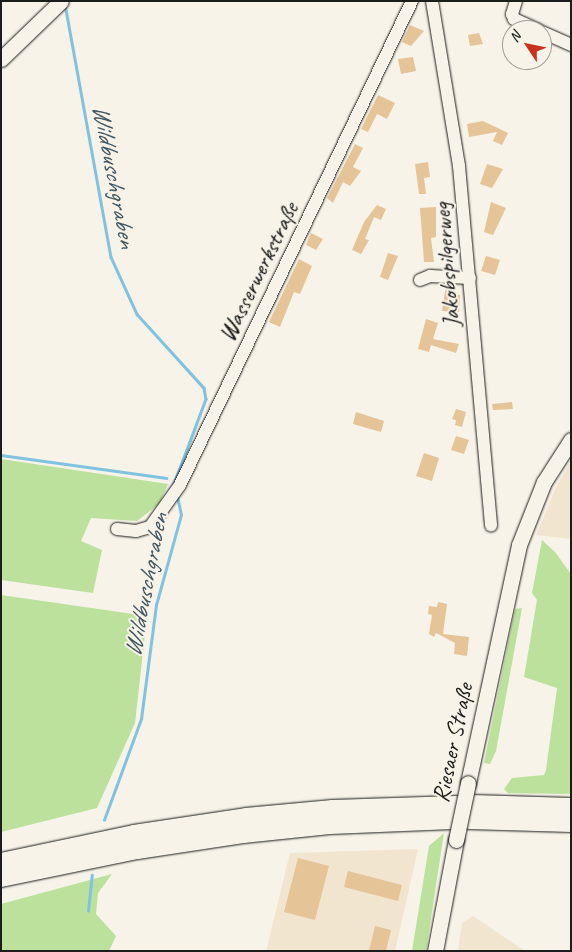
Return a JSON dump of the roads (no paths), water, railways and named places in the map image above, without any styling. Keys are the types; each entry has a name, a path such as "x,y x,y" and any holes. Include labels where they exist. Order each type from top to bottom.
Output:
{"highway":[{"path":"1,862 125,836 246,818 333,809 462,812 571,808"},
{"path":"1,878 137,850 243,834 462,812 571,823"}],"main road":[{"path":"1,59 59,4"},
{"name":"Riesaer Straße","path":"435,951 456,840 519,545 544,482 571,440"}],"street":[{"name":"Wasserwerkstraße","path":"118,529 136,531 150,527 180,485 412,1"},
{"name":"Jakobspilgerweg","path":"432,1 455,136 470,278 491,526"},
{"path":"516,1 512,14 516,20"},
{"path":"552,36 571,45"},
{"path":"420,280 430,276 470,278"}],"waterway":[{"name":"Wildbuschgraben","path":"65,4 111,257 137,314 204,388 206,399 174,484"},
{"path":"1,455 166,478"},
{"name":"Wildbuschgraben","path":"104,820 141,719 156,605 181,515 177,496"},
{"name":"Wildbuschgraben","path":"88,911 92,875"}]}
